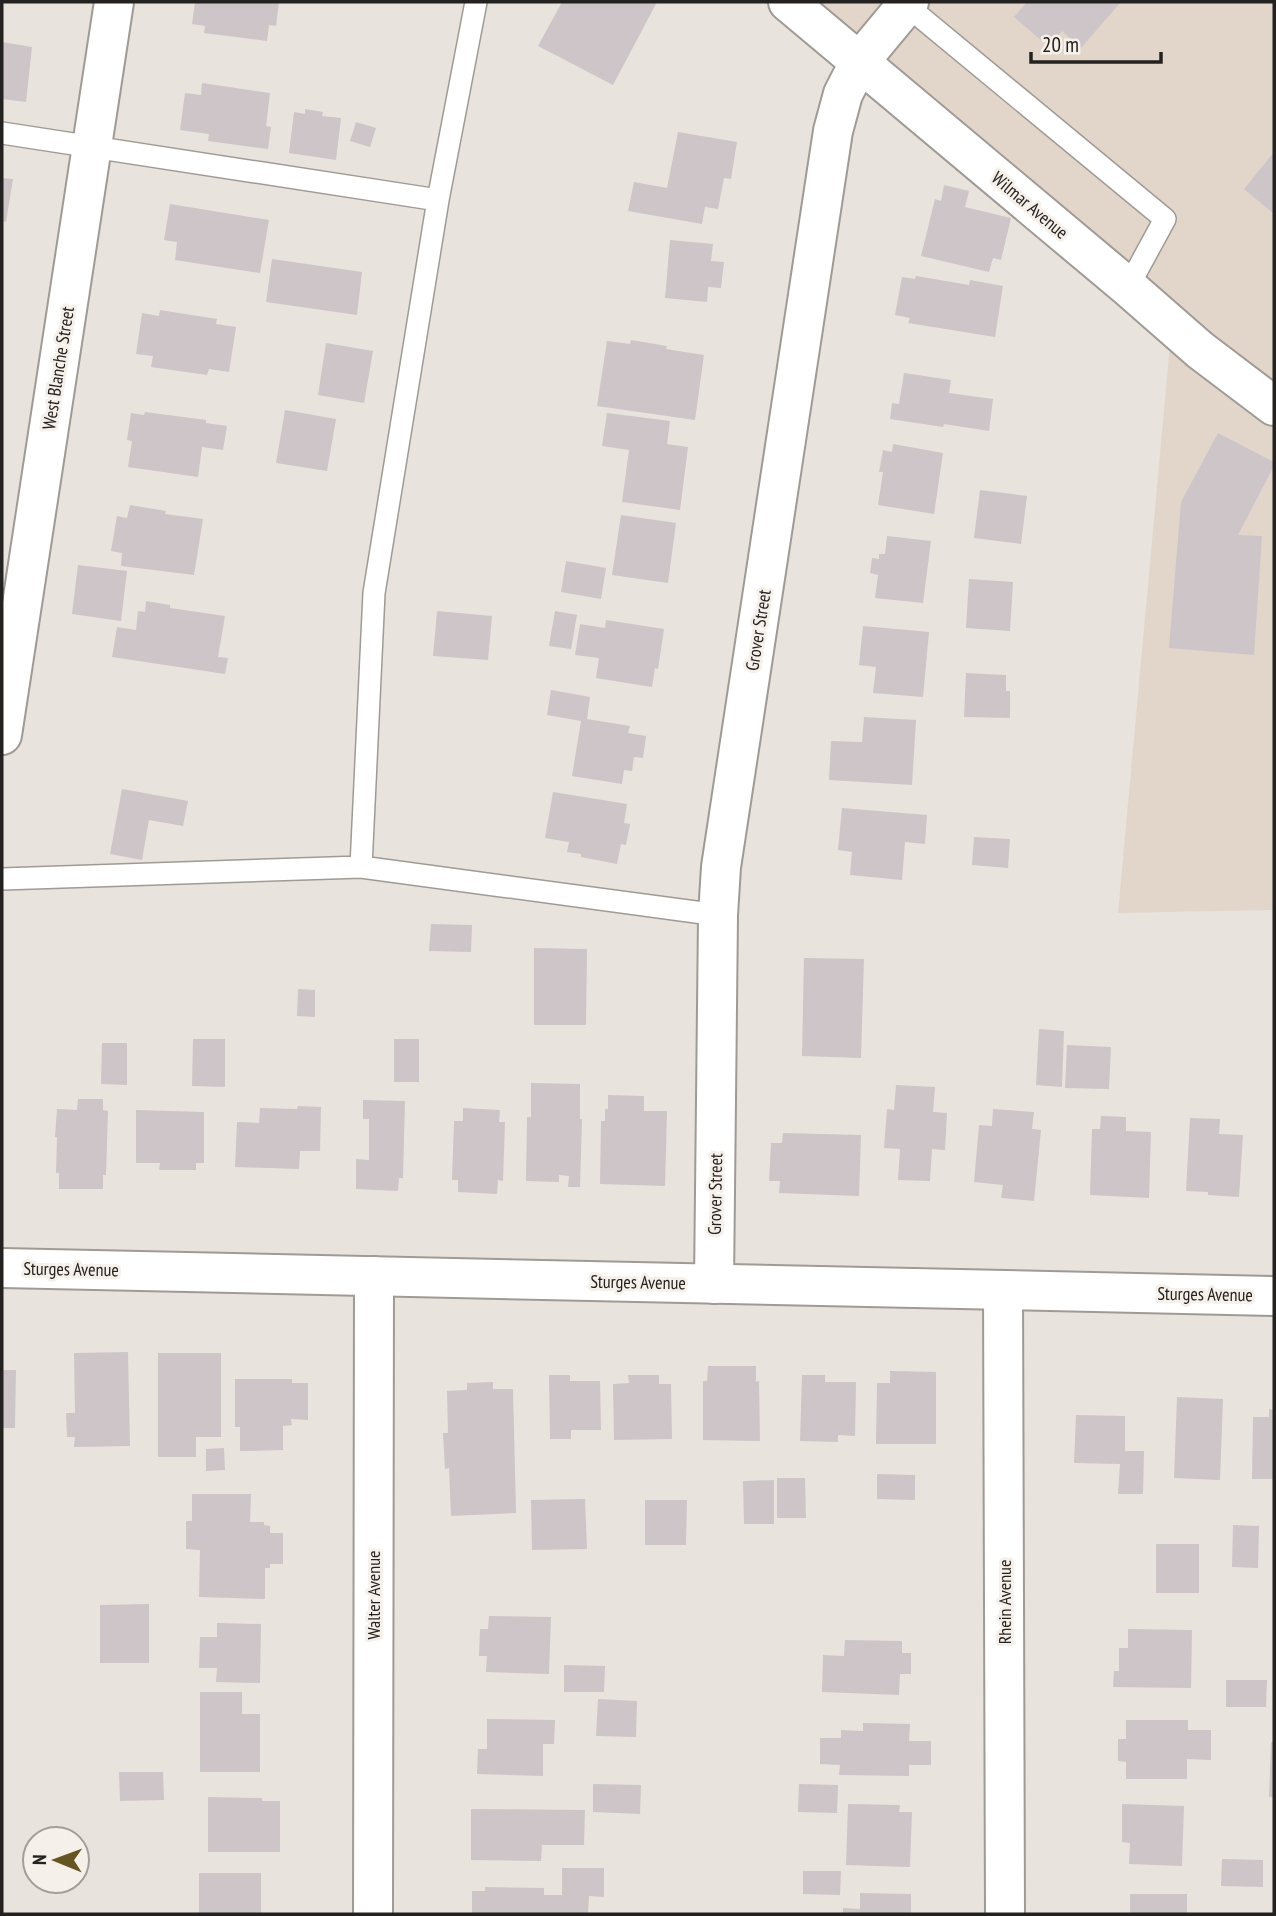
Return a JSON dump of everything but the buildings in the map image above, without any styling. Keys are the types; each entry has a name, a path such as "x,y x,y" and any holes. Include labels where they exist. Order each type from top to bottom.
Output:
{"street":[{"name":"West Blanche Street","path":"2,735 114,2"},
{"name":"Wilmar Avenue","path":"788,2 1200,350 1274,406"},
{"name":"Grover Street","path":"714,1284 718,915 722,867 833,131 843,94 860,61 908,3"},
{"name":"Sturges Avenue","path":"2,1268 1274,1296"},
{"name":"Walter Avenue","path":"373,1914 374,1276"},
{"name":"Rhein Avenue","path":"1003,1290 1005,1914"}],"lane":[{"path":"361,867 374,593 438,200 476,2"},
{"path":"908,3 1165,219 1128,287"},
{"path":"2,133 438,200"},
{"path":"2,879 361,867 718,915"}],"shaded area":[{"path":"809,2 1274,2 1274,910 1118,913 1174,301"}]}
